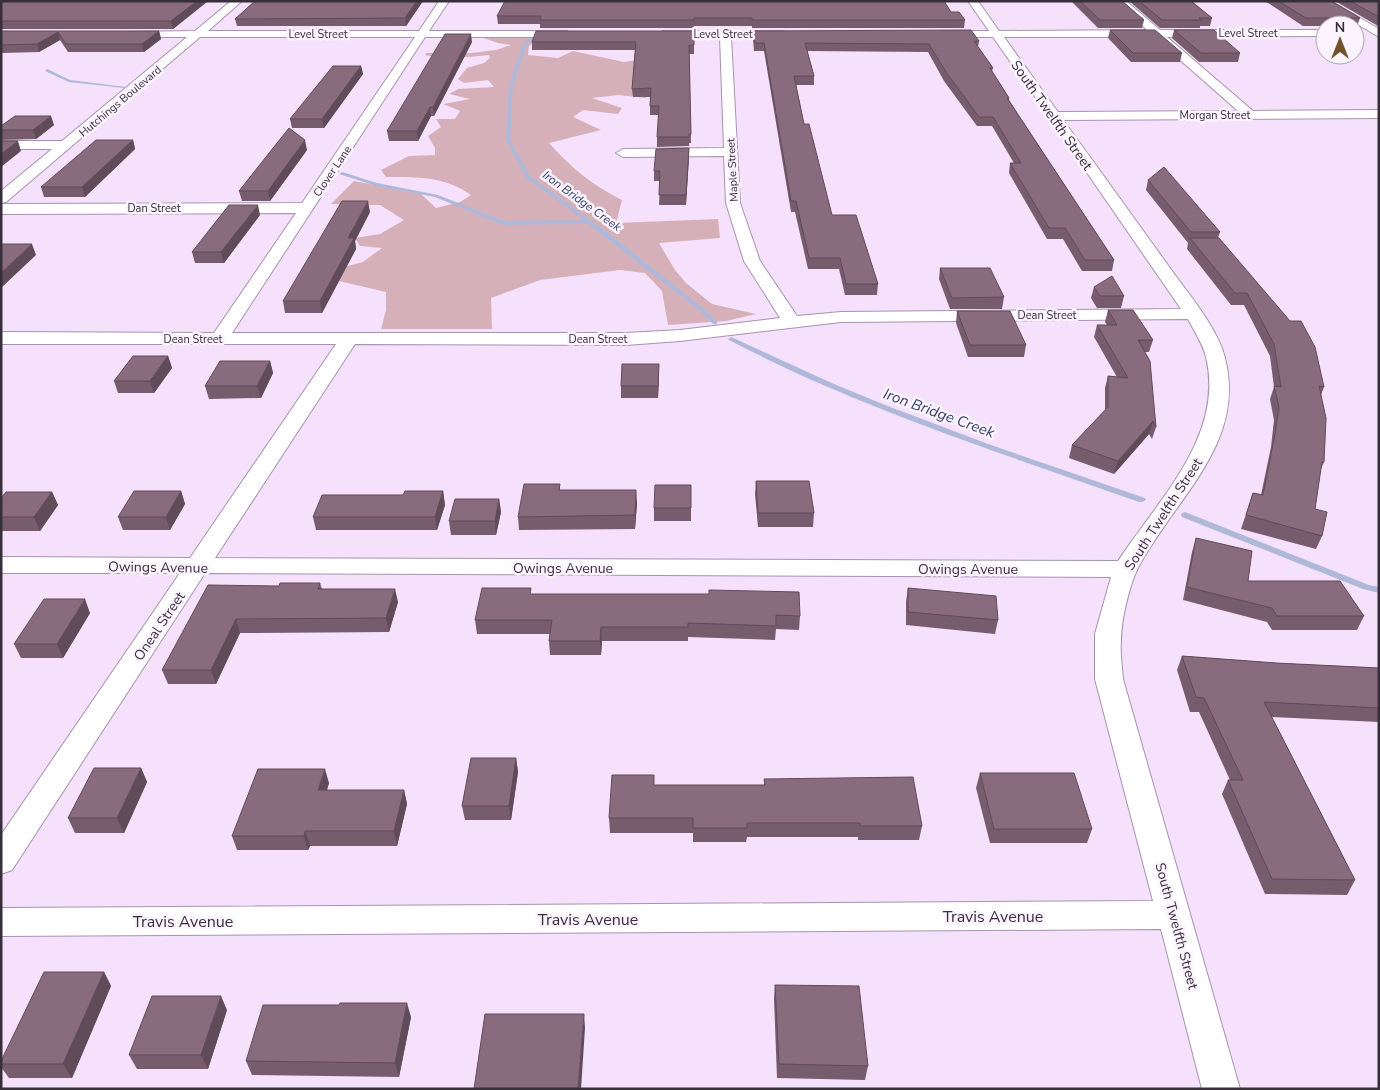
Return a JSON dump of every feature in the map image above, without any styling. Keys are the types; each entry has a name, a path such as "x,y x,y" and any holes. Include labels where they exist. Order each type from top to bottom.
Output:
{"street":[{"name":"Hutchings Boulevard","path":"1,199 237,1"},
{"name":"Clover Lane","path":"219,339 424,34 444,1"},
{"name":"South Twelfth Street","path":"972,1 1194,314 1216,356 1220,372 1220,406 1216,424 1201,456 1125,569 1108,633 1109,679 1221,1089"},
{"path":"1120,1 1250,114"},
{"path":"1324,1 1378,34"},
{"name":"Level Street","path":"120,34 579,34"},
{"name":"Level Street","path":"647,34 792,34"},
{"name":"Maple Street","path":"725,34 733,203 752,261 791,321"},
{"name":"Level Street","path":"927,34 1315,34"},
{"path":"1365,34 1378,34"},
{"name":"Morgan Street","path":"1052,116 1379,114"},
{"path":"1,145 67,145"},
{"path":"623,153 732,152"},
{"name":"Dan Street","path":"1,208 307,208"},
{"name":"Dean Street","path":"1,338 348,340 658,338 791,321 860,317 1194,314"},
{"name":"Oneal Street","path":"1,861 198,568 348,340"},
{"name":"Owings Avenue","path":"1,565 198,568 1125,569"},
{"name":"Travis Avenue","path":"1,922 1174,915"}],"shaded area":[{"path":"503,36 539,39 529,46 528,55 558,58 573,51 624,62 650,58 643,89 646,98 618,95 592,98 622,108 618,114 583,110 573,117 601,130 549,143 583,175 622,200 616,223 718,219 720,238 659,243 675,270 686,283 712,304 756,314 726,321 668,325 662,291 645,273 620,270 540,280 491,298 492,329 381,329 386,310 386,292 313,275 363,262 382,248 360,246 355,238 380,234 404,220 380,205 331,204 354,181 421,194 436,208 460,202 471,195 451,184 441,181 386,177 381,170 409,156 435,155 435,148 428,136 441,127 436,119 455,119 460,111 443,104 470,99 449,94 458,89 494,87 488,80 464,83 458,79 467,68 484,63 490,58 489,55 468,57 430,56 425,55 426,53 471,53 496,50 511,45 481,37"}],"building":[{"path":"1,1 197,1 171,21 1,21"},
{"path":"255,1 417,1 405,18 235,19"},
{"path":"505,1 944,1 951,12 959,12 965,20 752,20 752,18 694,18 694,20 540,20 541,16 497,16"},
{"path":"1080,1 1122,1 1144,20 1100,20"},
{"path":"1139,1 1191,1 1212,18 1199,18 1202,20 1162,20"},
{"path":"1278,1 1331,1 1355,15 1315,15 1315,18 1306,18"},
{"path":"1350,1 1379,1 1379,17"},
{"path":"971,30 979,41 974,41 993,68 990,68 1009,98 1007,98 1114,260 1085,260 1065,228 1049,228 1010,163 1021,163 993,117 979,117 946,72 929,44 805,43 814,76 794,76 804,124 809,124 832,215 856,215 878,284 846,284 840,258 809,258 796,201 791,201 764,43 755,43 753,31"},
{"path":"1110,30 1155,30 1182,53 1133,53"},
{"path":"1174,30 1214,30 1240,53 1201,53"},
{"path":"1,31 159,31 142,44 66,44 58,32 37,44 1,45"},
{"path":"536,31 694,31 694,45 689,45 691,134 689,134 689,137 657,137 659,106 650,106 651,88 632,89 636,42 532,42"},
{"path":"445,34 471,34 433,107 430,107 417,131 387,131"},
{"path":"333,66 361,66 322,119 290,119"},
{"path":"15,116 51,116 33,130 1,130 1,126"},
{"path":"289,128 305,140 268,191 239,191"},
{"path":"96,140 133,140 82,187 41,187"},
{"path":"1,141 18,141 1,154"},
{"path":"689,148 686,195 659,195 660,171 654,171 656,149"},
{"path":"1164,167 1220,232 1191,232 1148,180"},
{"path":"342,201 368,201 348,238 354,238 320,301 283,301"},
{"path":"229,205 258,205 221,252 192,252"},
{"path":"1190,238 1219,238 1290,321 1301,321 1315,347 1324,387 1319,386 1326,418 1324,462 1322,462 1315,509 1327,512 1322,536 1246,515 1253,493 1263,495 1275,434 1279,407 1274,386 1281,387 1274,344 1247,293 1235,293"},
{"path":"1,244 32,244 1,273"},
{"path":"940,268 990,268 1004,297 952,298"},
{"path":"1112,276 1124,296 1100,296 1094,287"},
{"path":"1108,310 1133,310 1153,340 1138,340 1150,361 1156,427 1153,421 1118,461 1072,445 1108,407 1108,376 1128,378 1097,325 1117,325"},
{"path":"957,311 1010,311 1026,345 970,345"},
{"path":"133,356 168,356 150,381 114,381"},
{"path":"220,361 270,361 257,386 205,386"},
{"path":"622,364 659,364 658,386 621,386"},
{"path":"756,481 809,481 814,513 758,513"},
{"path":"524,484 560,484 559,490 636,490 635,515 518,517"},
{"path":"655,485 691,485 691,508 654,508"},
{"path":"134,491 181,491 166,517 118,517"},
{"path":"405,491 443,491 435,517 313,517 322,495 403,495"},
{"path":"6,492 52,492 34,517 1,517 1,498"},
{"path":"455,499 499,499 495,521 449,521"},
{"path":"1196,538 1252,551 1248,581 1340,581 1364,616 1277,616 1272,608 1187,587"},
{"path":"280,583 320,583 318,589 395,589 386,618 236,619 211,670 162,670 208,585 279,586"},
{"path":"482,588 531,588 530,594 709,594 709,590 799,592 800,616 776,615 776,626 688,623 688,627 601,627 600,641 549,641 552,620 475,620"},
{"path":"908,588 996,596 998,620 908,612"},
{"path":"44,599 85,599 57,644 14,644"},
{"path":"1182,656 1379,668 1379,708 1264,702 1355,880 1272,879 1228,780 1243,780 1204,698 1196,697"},
{"path":"471,758 516,758 509,806 462,806"},
{"path":"94,768 141,768 117,818 68,818"},
{"path":"258,769 325,769 318,790 404,790 394,831 305,831 304,836 232,836"},
{"path":"980,773 1074,773 1092,829 994,829"},
{"path":"612,775 654,775 654,785 765,785 764,779 913,777 922,826 860,826 860,823 747,823 747,828 693,828 693,818 609,818"},
{"path":"44,972 104,972 63,1064 1,1064 1,1061"},
{"path":"775,985 859,986 868,1066 779,1064"},
{"path":"152,996 221,996 201,1055 129,1055"},
{"path":"340,1003 407,1003 395,1063 246,1061 263,1005 339,1005"},
{"path":"485,1014 584,1014 578,1089 474,1089"}],"waterway":[{"name":"Iron Bridge Creek","path":"535,37 525,43 511,86 508,140 528,177 590,222"},
{"path":"47,70 69,81 124,87"},
{"path":"342,174 376,184 436,196 503,223 590,222"},
{"name":"Iron Bridge Creek","path":"590,222 702,310 715,323"},
{"name":"Iron Bridge Creek","path":"731,339 831,386 882,407 1142,500"},
{"name":"Iron Bridge Creek","path":"1185,515 1366,587 1379,590"}]}
